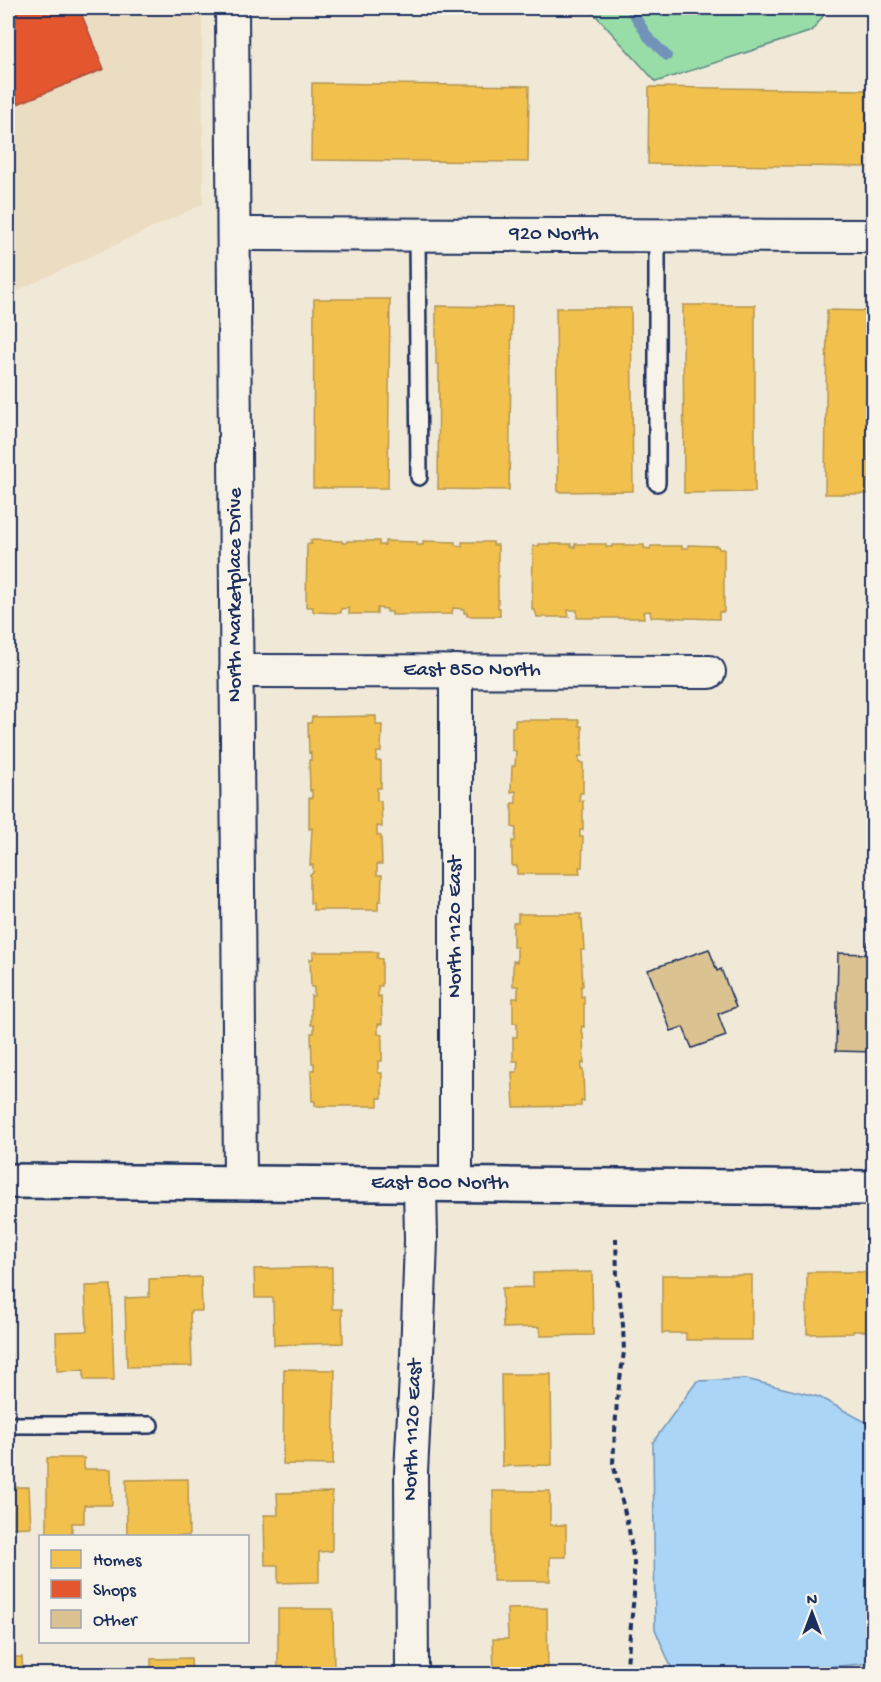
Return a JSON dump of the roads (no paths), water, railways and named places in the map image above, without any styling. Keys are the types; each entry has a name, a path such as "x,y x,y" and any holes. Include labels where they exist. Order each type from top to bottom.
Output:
{"street":[{"name":"North Marketplace Drive","path":"232,8 240,1182"},
{"name":"920 North","path":"234,234 873,236"},
{"name":"East 850 North","path":"236,671 709,672"},
{"name":"North 1120 East","path":"456,671 456,1184"},
{"name":"East 800 North","path":"8,1180 873,1188"},
{"name":"North 1120 East","path":"412,1674 411,1472 421,1240 420,1185"}],"lane":[{"path":"417,235 419,477"},
{"path":"657,236 657,483"},
{"path":"8,1425 150,1425"}],"water":[{"path":"746,1379 819,1397 873,1426 873,1663 745,1674 674,1674 655,1629 653,1442 697,1381"}],"waterway":[{"path":"630,8 648,37 667,56"}]}
